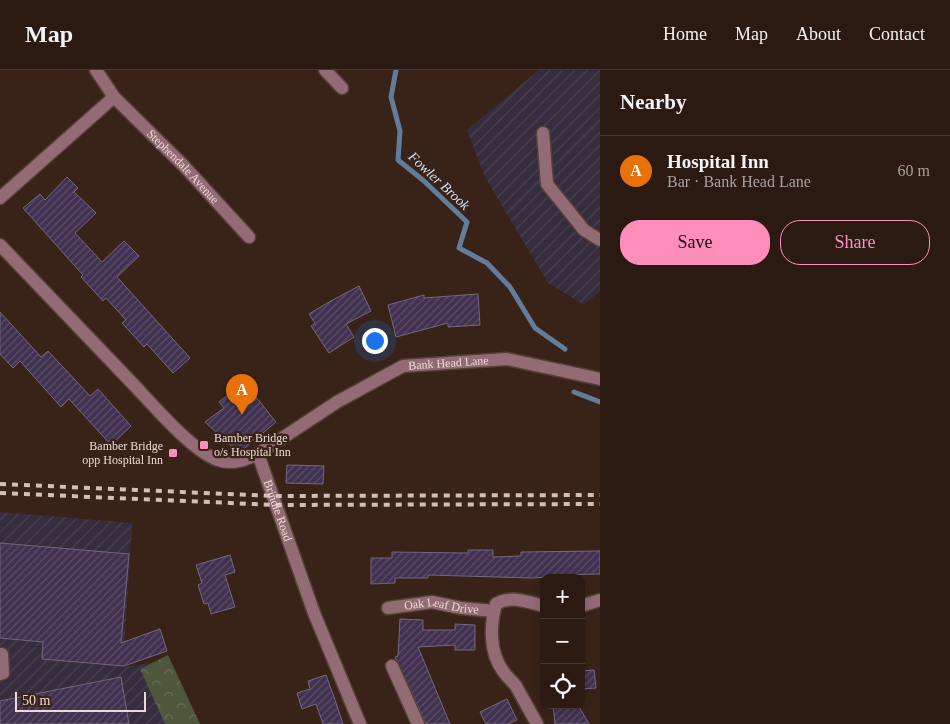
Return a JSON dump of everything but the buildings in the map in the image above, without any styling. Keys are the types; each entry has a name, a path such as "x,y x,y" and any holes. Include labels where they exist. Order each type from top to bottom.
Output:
{"street":[{"name":"Stephendale Avenue","path":"96,70 114,97 183,165 249,237"},
{"path":"326,70 342,88"},
{"path":"0,198 114,97"},
{"path":"543,134 547,184 584,230 600,240"},
{"path":"0,245 168,421 206,455 220,461 233,462 246,460 258,454"},
{"name":"Bank Head Lane","path":"258,454 337,402 403,366 507,359 600,380"},
{"name":"Brindle Road","path":"258,454 314,613 360,724"},
{"name":"Oak Leaf Drive","path":"537,724 515,684 502,670 495,655 492,637 492,618 496,604 503,599 513,599 540,605"},
{"path":"585,605 600,600"},
{"name":"Oak Leaf Drive","path":"388,608 432,602 462,608 494,611"},
{"path":"0,654 2,654 3,673 0,674"},
{"path":"392,666 418,724"}],"shaded area":[{"path":"539,70 600,70 600,291 584,305 548,283 485,177 467,130"},
{"path":"0,512 132,523 123,667 165,661 191,724 0,724"}],"green space":[{"path":"168,655 200,724 165,724 140,669"}],"waterway":[{"name":"Fowler Brook","path":"396,70 391,97 400,131 398,160 424,181 467,222 459,248 487,263 510,287 535,328 565,349"},
{"name":"Fowler Brook","path":"574,392 600,402"}],"railway":[{"path":"0,484 274,496 600,495"},
{"path":"0,493 277,505 600,504"}],"place":[{"name":"Hospital Inn","path":"242,415"},
{"name":"Bamber Bridge o/s Hospital Inn","path":"204,445"},
{"name":"Bamber Bridge opp Hospital Inn","path":"173,453"}]}
